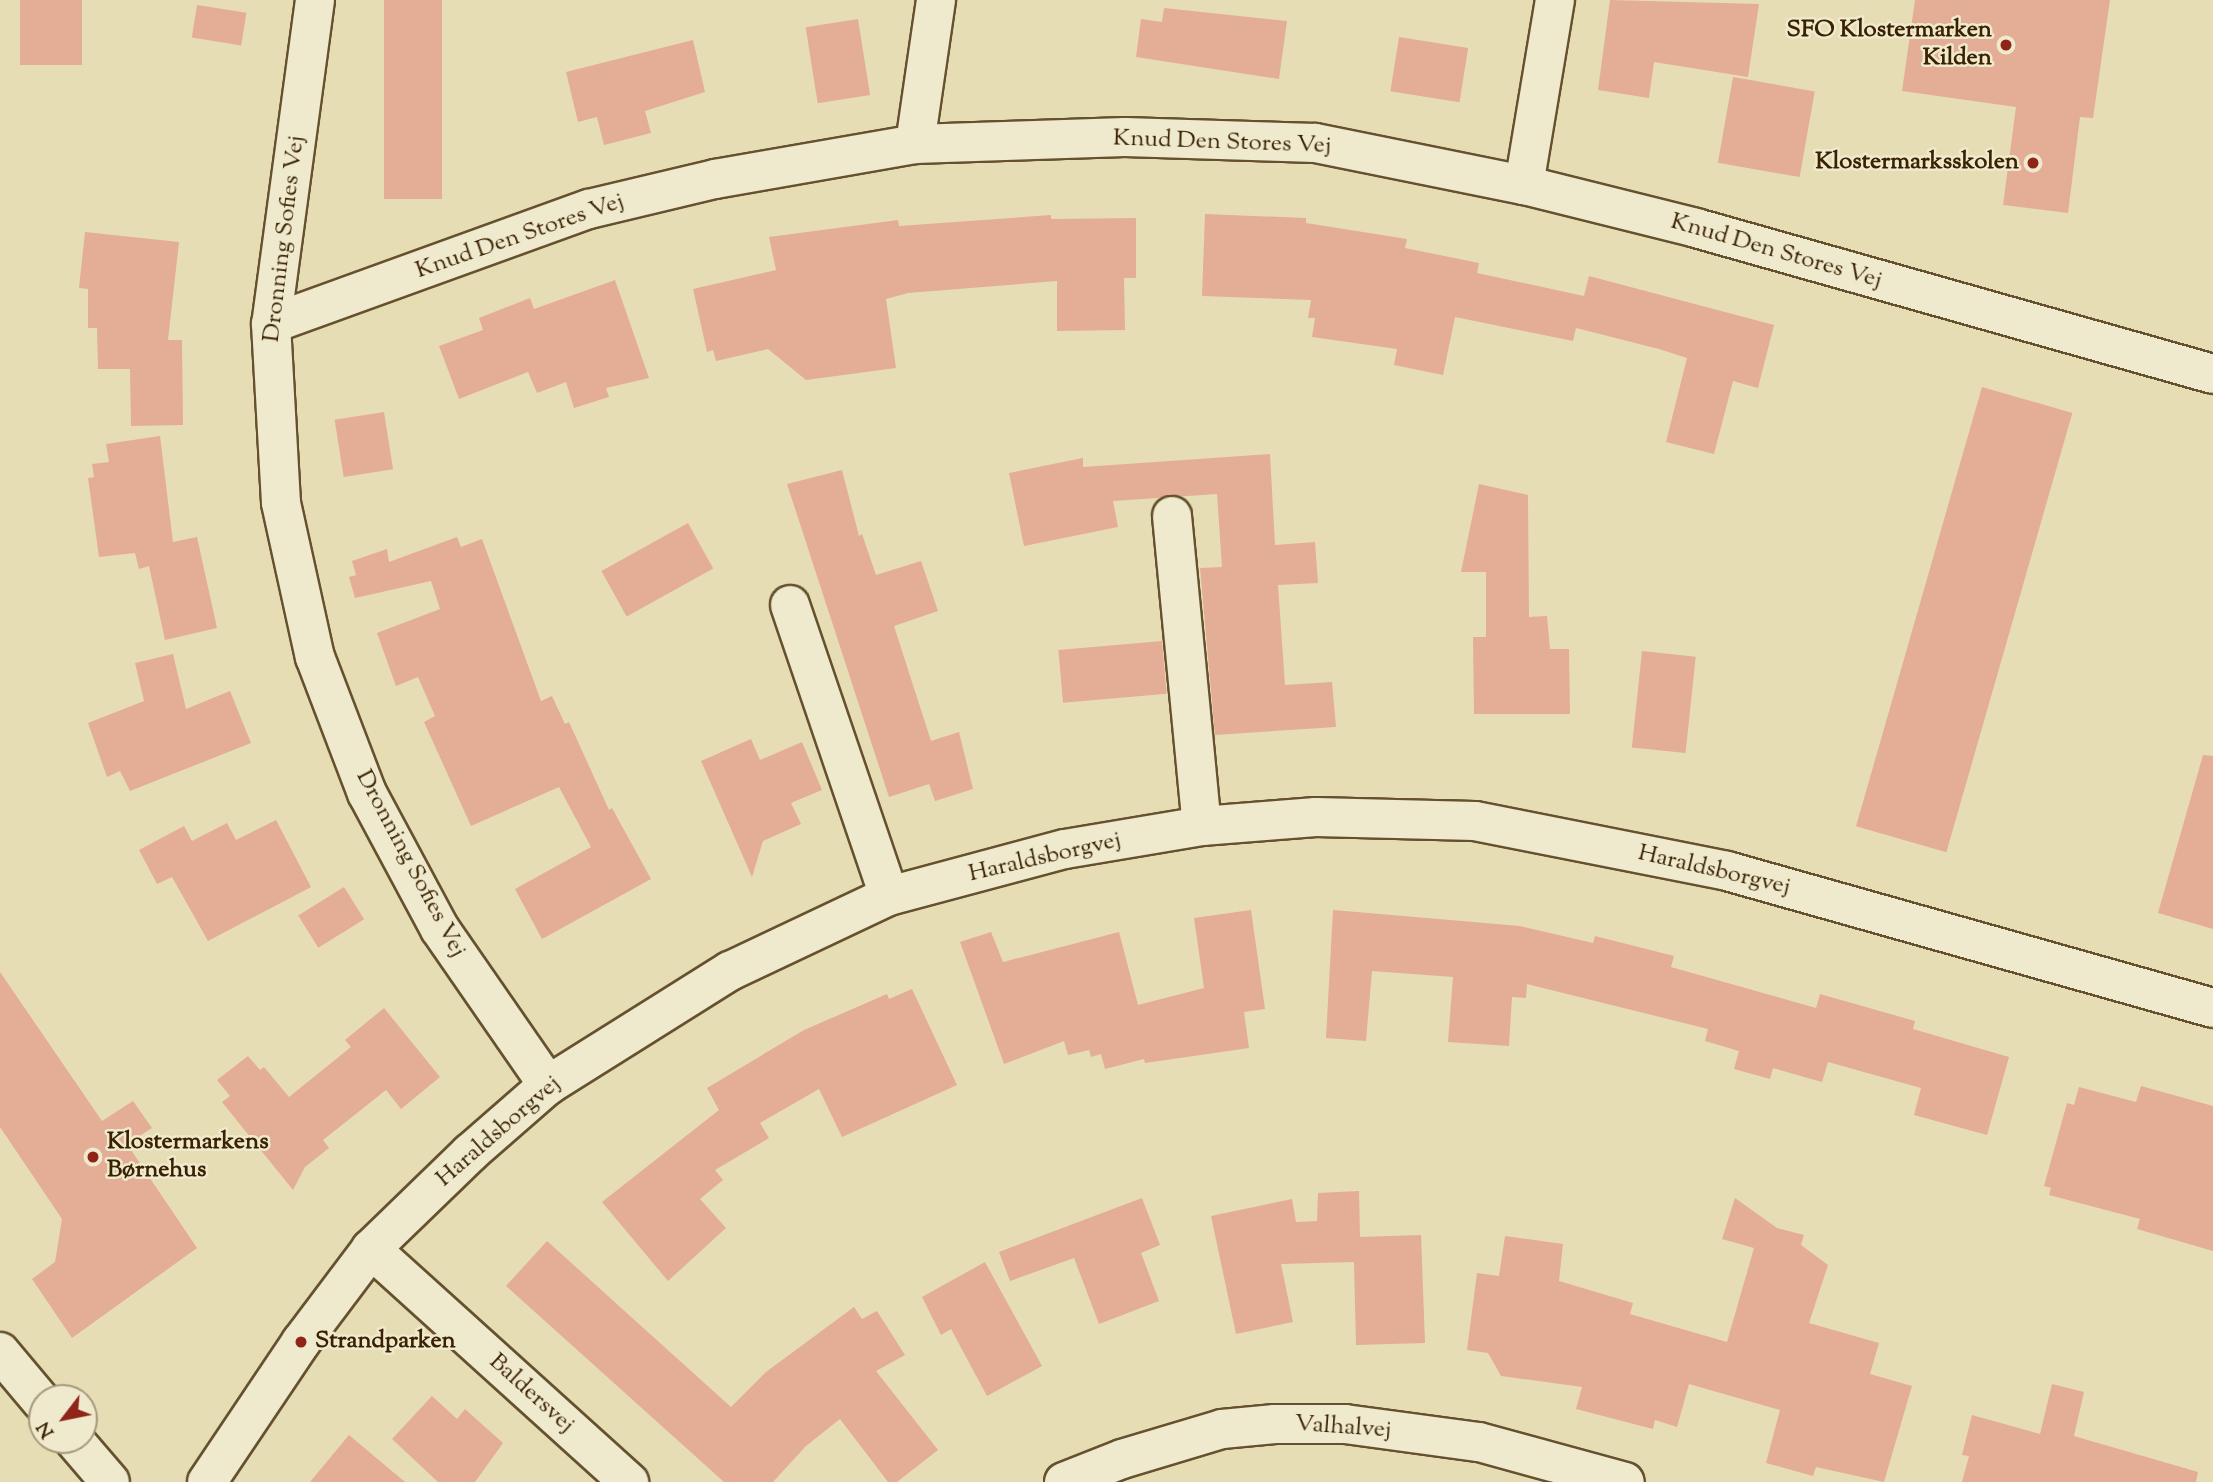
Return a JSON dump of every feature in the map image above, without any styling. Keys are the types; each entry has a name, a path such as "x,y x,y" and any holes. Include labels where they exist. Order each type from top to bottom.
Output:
{"street":[{"name":"Dronning Sofies Vej","path":"316,0 271,324 281,503 316,657 367,793 440,929 548,1085"},
{"path":"915,144 936,0"},
{"path":"1524,185 1555,0"},
{"name":"Knud Den Stores Vej","path":"271,324 589,209 715,179 915,144 1125,137 1315,143 1524,185 1706,231 2213,374"},
{"path":"1172,516 1202,826"},
{"path":"790,605 888,896"},
{"name":"Haraldsborgvej","path":"207,1482 314,1322 371,1249 548,1085 730,971 888,896 1065,849 1202,826 1316,817 1475,821 1727,872 2213,1008"},
{"name":"Baldersvej","path":"371,1249 629,1482"},
{"path":"0,1352 28,1385"},
{"name":"Valhalvej","path":"1064,1482 1122,1459 1222,1429 1345,1424 1479,1442 1625,1482"},
{"path":"86,1454 110,1482"}],"building":[{"path":"20,0 82,0 82,65 20,65"},
{"path":"384,0 442,0 442,199 384,199"},
{"path":"1610,0 1759,4 1748,77 1654,62 1649,98 1598,90"},
{"name":"SFO Klostermarken Kilden","path":"1915,0 2110,0 2093,118 2080,117 2068,213 2003,205 2016,107 1902,91"},
{"path":"197,5 246,13 241,45 192,38"},
{"path":"1164,8 1287,21 1279,79 1136,57 1141,19 1162,22"},
{"path":"858,19 870,95 818,103 806,27"},
{"path":"1399,37 1468,48 1460,102 1390,91"},
{"path":"693,40 705,92 645,111 651,133 604,145 597,117 578,122 566,72"},
{"path":"1733,77 1815,91 1800,177 1718,163"},
{"path":"1205,214 1306,218 1306,223 1407,239 1405,248 1479,263 1477,273 1584,296 1589,276 1774,325 1758,388 1733,381 1714,454 1666,442 1687,358 1659,349 1576,328 1573,341 1455,317 1443,375 1394,365 1397,349 1312,337 1315,318 1308,318 1311,300 1202,296"},
{"path":"1051,215 1051,219 1136,218 1136,278 1124,278 1125,330 1057,331 1057,281 908,293 886,299 896,368 806,380 768,349 716,361 713,350 707,352 693,289 776,270 769,237 898,220 899,226"},
{"path":"85,232 179,242 168,340 182,340 183,425 131,426 130,369 98,369 97,328 88,328 88,289 79,288"},
{"path":"615,280 649,378 606,388 609,397 574,408 566,382 537,393 528,372 459,399 439,346 483,330 479,318 530,298 534,309"},
{"path":"1982,387 2072,413 1946,852 1856,826"},
{"path":"384,412 393,469 344,477 335,420"},
{"path":"160,436 173,542 197,537 217,628 165,640 149,566 139,569 135,553 99,557 88,478 94,477 92,464 109,462 106,444"},
{"path":"1270,454 1275,545 1315,542 1318,583 1278,585 1285,685 1332,682 1336,727 1215,735 1200,568 1222,567 1217,494 1113,501 1118,527 1024,546 1009,473 1083,458 1083,467"},
{"path":"842,470 859,536 862,534 876,575 921,561 938,611 894,626 931,741 959,732 973,789 935,801 929,784 889,797 787,484"},
{"path":"1479,484 1528,495 1529,617 1547,616 1550,649 1569,649 1570,714 1474,714 1473,637 1486,637 1486,572 1461,572"},
{"path":"688,523 713,568 627,616 601,571"},
{"path":"457,537 461,547 482,539 541,701 552,696 565,724 569,722 609,810 612,808 651,879 542,939 515,889 591,847 559,787 471,826 424,722 435,716 418,677 396,686 377,633 440,609 431,581 355,598 349,577 356,575 352,561 387,549 389,562"},
{"path":"1162,641 1167,694 1063,703 1058,650"},
{"path":"1642,651 1696,657 1686,753 1632,747"},
{"path":"173,654 186,709 230,691 251,743 130,791 120,771 107,777 88,723 144,701 135,663"},
{"path":"751,739 760,760 802,742 822,790 791,803 801,824 763,841 752,877 701,761"},
{"path":"2203,755 2213,756 2213,929 2158,913"},
{"path":"276,820 311,887 208,941 172,877 157,884 139,850 184,826 192,841 227,823 236,840"},
{"path":"344,887 364,919 318,948 298,916"},
{"path":"1251,910 1265,1009 1244,1012 1249,1048 1145,1063 1144,1059 1105,1069 1101,1054 1091,1057 1089,1050 1068,1055 1064,1041 1004,1064 960,942 991,932 1003,962 1119,932 1138,1005 1204,988 1194,918"},
{"path":"1333,910 1520,926 1593,943 1595,936 1674,956 1671,967 1816,1008 1820,994 1915,1021 1913,1029 2009,1057 1987,1135 1914,1115 1921,1088 1828,1062 1822,1082 1773,1068 1770,1079 1734,1069 1739,1051 1705,1041 1708,1029 1527,984 1526,998 1512,997 1509,1046 1448,1042 1453,977 1372,971 1366,1041 1326,1038"},
{"path":"0,972 102,1121 133,1101 152,1128 127,1144 197,1248 72,1338 32,1279 55,1262 62,1219 0,1127"},
{"path":"912,989 957,1085 842,1137 819,1089 760,1123 769,1138 715,1170 723,1180 700,1199 726,1228 668,1281 602,1202 719,1110 707,1088 804,1030 887,994 889,999"},
{"path":"384,1008 440,1077 401,1109 386,1090 323,1140 329,1148 305,1167 293,1190 222,1102 230,1096 217,1080 248,1056 260,1070 264,1067 289,1097 351,1047 345,1040"},
{"path":"2141,1086 2213,1106 2213,1251 2137,1229 2140,1219 2049,1195 2051,1188 2044,1186 2067,1103 2074,1105 2079,1087 2136,1102"},
{"path":"1359,1191 1360,1237 1421,1235 1425,1343 1356,1345 1354,1262 1281,1264 1293,1322 1236,1334 1211,1216 1292,1199 1296,1222 1317,1221 1318,1193"},
{"path":"1142,1198 1160,1245 1141,1253 1159,1301 1099,1324 1074,1258 1010,1281 999,1252"},
{"path":"1735,1198 1777,1228 1804,1235 1801,1245 1828,1265 1809,1323 1879,1343 1870,1374 1912,1386 1884,1482 1816,1467 1813,1476 1766,1463 1780,1410 1689,1384 1677,1427 1655,1420 1653,1429 1576,1409 1582,1387 1501,1376 1488,1353 1467,1350 1477,1273 1499,1276 1505,1236 1563,1244 1559,1281 1633,1303 1630,1314 1727,1342 1754,1248 1722,1239"},
{"path":"547,1241 731,1407 766,1372 854,1307 862,1319 877,1311 905,1355 876,1371 938,1450 897,1482 888,1482 840,1419 806,1446 773,1482 724,1482 506,1286"},
{"path":"985,1262 1042,1366 987,1396 951,1329 941,1335 922,1297"},
{"path":"2052,1384 2084,1392 2074,1436 2198,1472 2196,1482 1962,1482 1969,1456 1962,1455 1972,1415 2040,1434"},
{"path":"432,1396 457,1419 465,1409 503,1443 475,1482 438,1482 392,1439"},
{"path":"349,1435 405,1482 310,1482"}],"place":[{"name":"SFO Klostermarken Kilden","path":"2006,45"},
{"name":"Klostermarksskolen","path":"2033,163"},
{"name":"Klostermarkens Børnehus","path":"93,1157"},
{"name":"Strandparken","path":"301,1342"}]}
